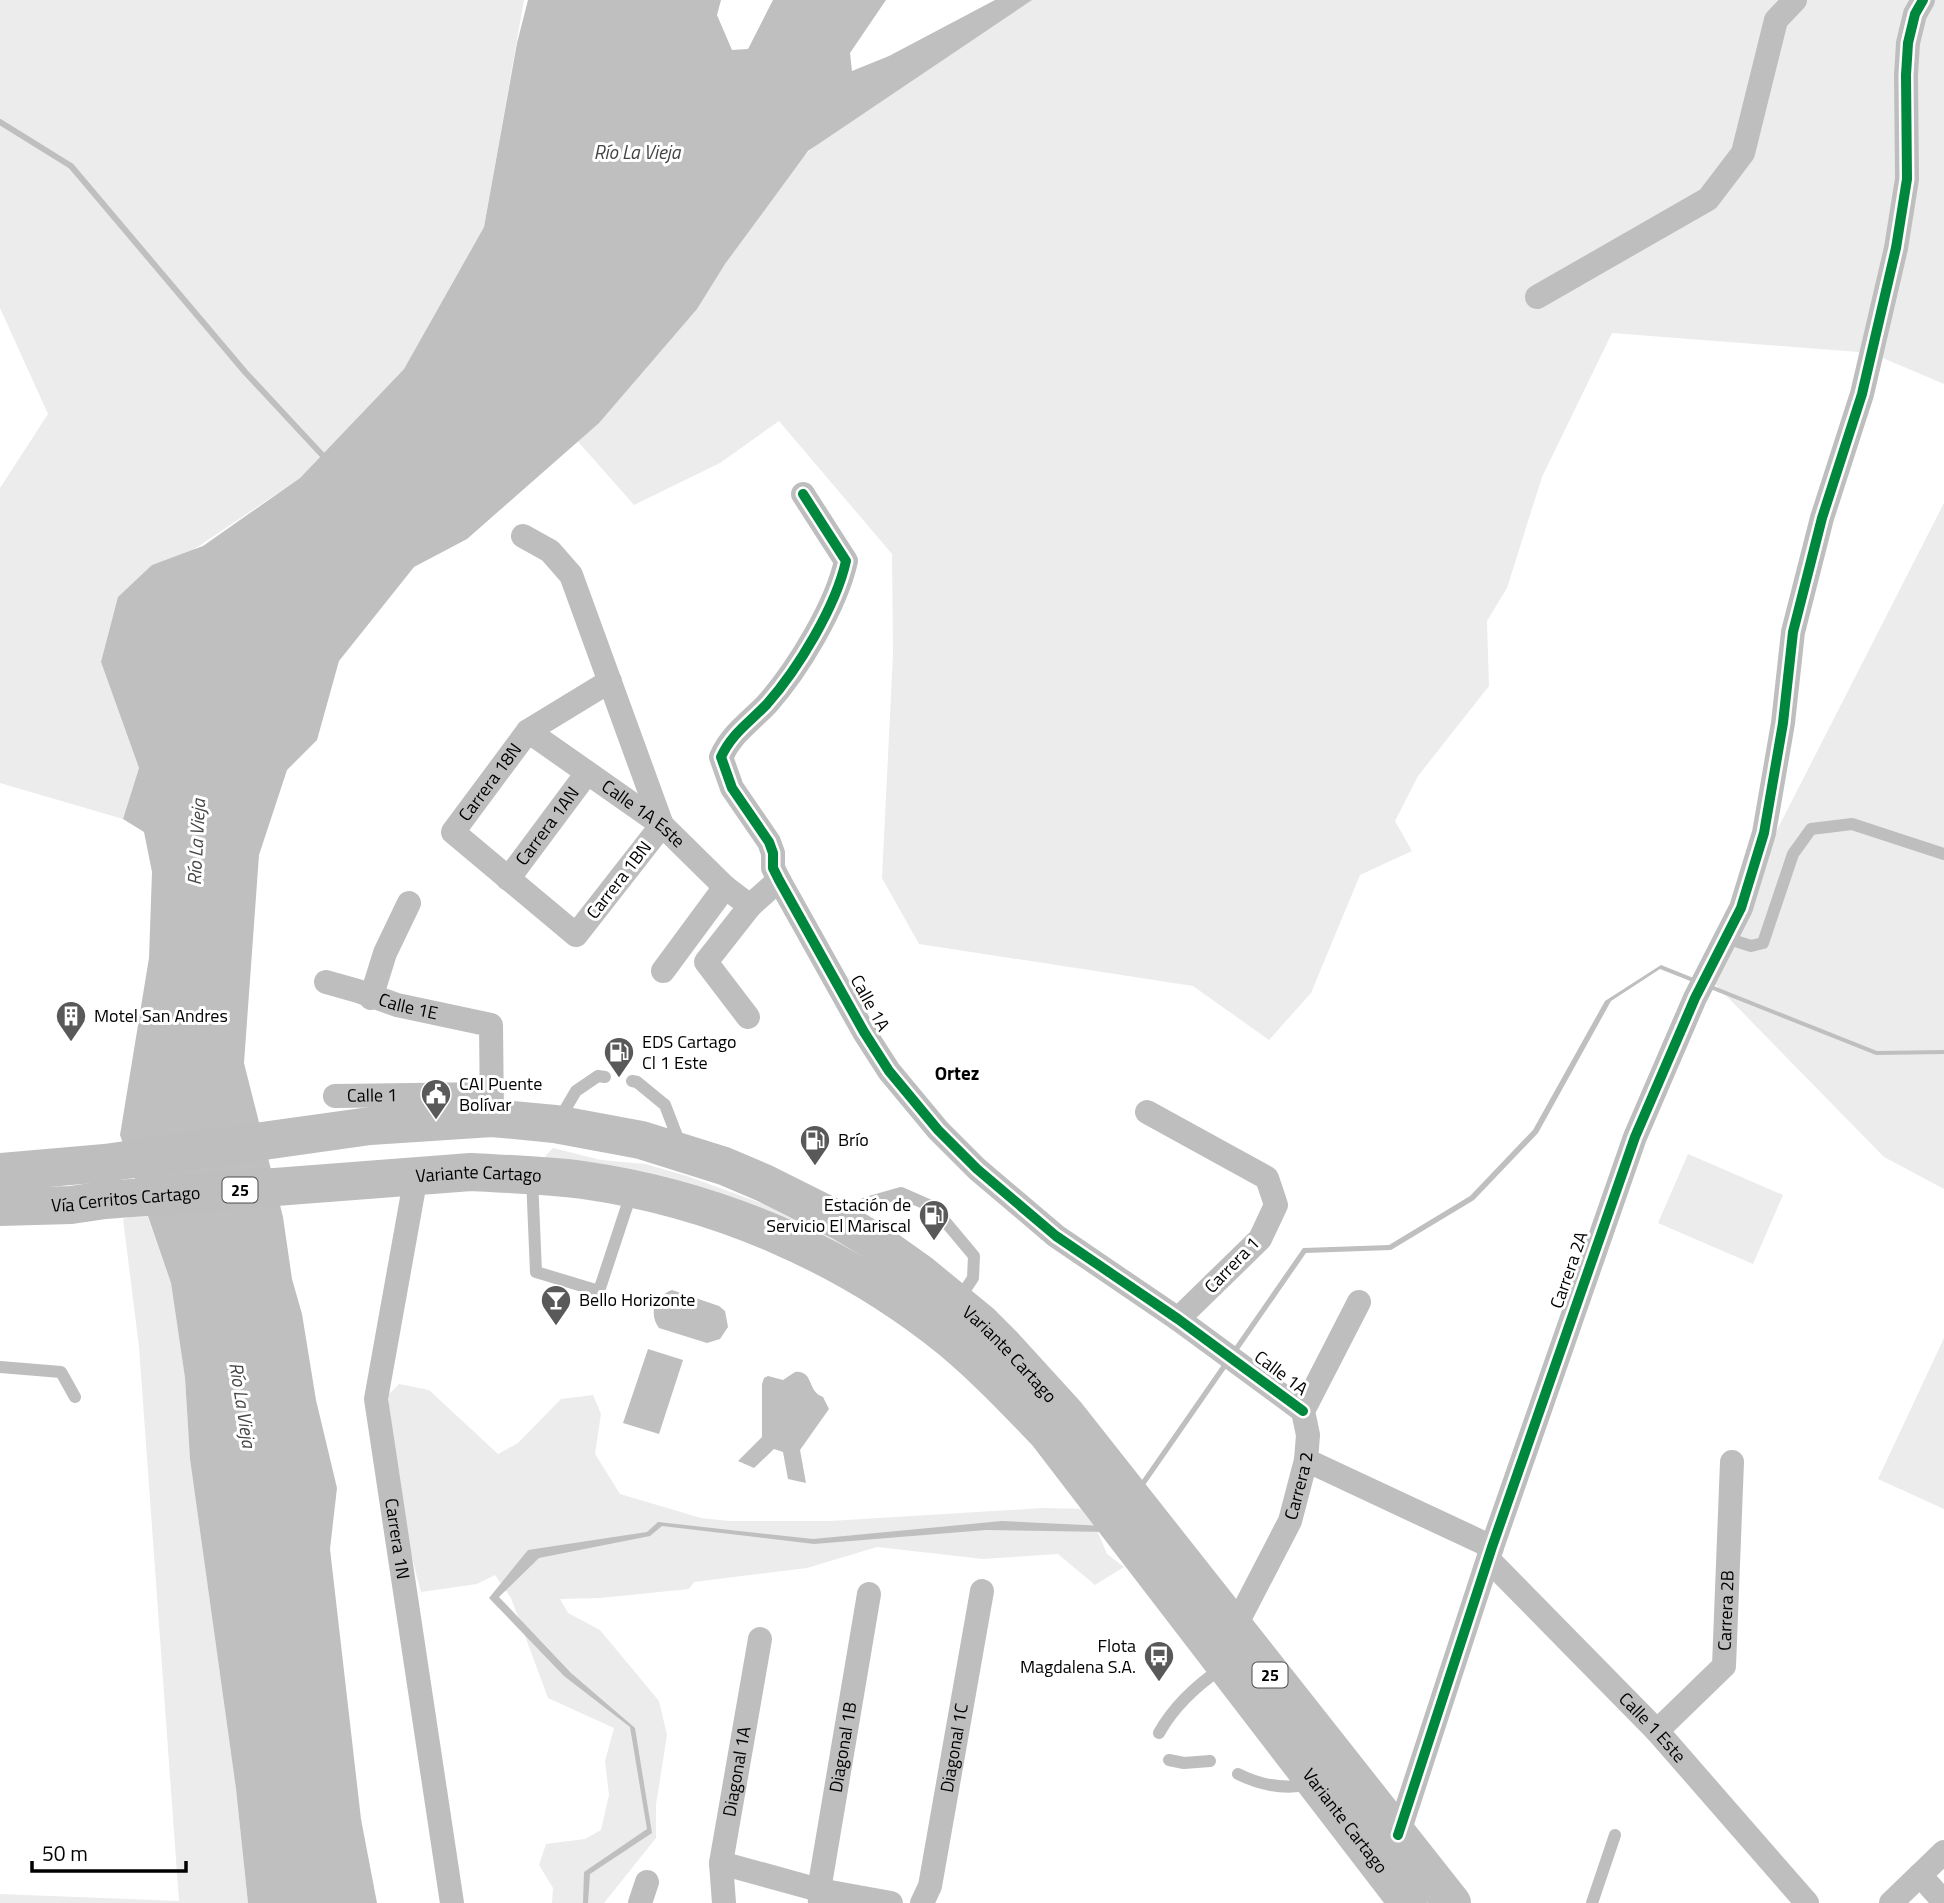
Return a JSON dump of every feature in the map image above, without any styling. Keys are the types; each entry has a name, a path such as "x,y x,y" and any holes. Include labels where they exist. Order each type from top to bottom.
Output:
{"highway":[{"name":"Variante Cartago","path":"370,1126 492,1106 555,1124 598,1131 683,1153 764,1183 842,1222 891,1253 956,1302 1004,1346 1066,1413 1123,1509 1225,1666 1408,1903"},
{"path":"397,1177 424,1155 468,1149 477,1145 488,1134 492,1106"},
{"name":"Vía Cerritos Cartago","path":"0,1207 71,1205 105,1181 370,1126"},
{"path":"516,1174 504,1163 513,1150 532,1140 571,1144 598,1131"},
{"name":"Vía Cerritos Cartago","path":"0,1172 105,1181 397,1177"},
{"name":"Variante Cartago","path":"397,1177 471,1172 516,1174 633,1189 718,1212 770,1232 839,1265 914,1312 983,1368 1123,1509 1234,1629 1452,1903"}],"street":[{"path":"1537,297 1708,199 1743,153 1776,20 1796,0"},
{"name":"Carrera 2A","path":"1398,1835 1490,1553 1635,1137 1695,998 1741,908 1764,834 1783,723 1793,632 1822,518 1861,394 1896,248 1907,179 1908,43 1915,14 1923,0"},
{"name":"Calle 1A","path":"803,494 846,561 841,581 808,646 768,703 728,741 721,757 732,788 769,842 773,853 773,867 779,880 883,1061 938,1130 977,1169 1056,1236 1178,1319 1303,1411"},
{"path":"523,536 550,551 571,575 662,825"},
{"path":"528,731 610,681"},
{"name":"Calle 1A Este","path":"528,731 662,825 725,887 750,906"},
{"name":"Carrera 18N","path":"508,879 453,832 528,731"},
{"name":"Carrera 1AN","path":"508,879 587,773"},
{"name":"Carrera 1BN","path":"508,879 576,936 662,825"},
{"path":"748,1017 706,962 750,906 779,880"},
{"path":"663,971 725,887"},
{"path":"372,998 385,953 409,903"},
{"name":"Calle 1E","path":"326,982 372,998 491,1025 492,1106"},
{"name":"Calle 1","path":"335,1096 492,1106"},
{"name":"Carrera 1","path":"1147,1112 1267,1178 1276,1205 1260,1239 1178,1319"},
{"name":"Carrera 1N","path":"397,1177 376,1399 452,1903"},
{"path":"1303,1411 1359,1302"},
{"name":"Carrera 2","path":"1234,1629 1290,1521 1306,1460 1308,1435 1303,1411"},
{"path":"1306,1460 1490,1553"},
{"name":"Carrera 2B","path":"1657,1731 1724,1666 1732,1462"},
{"name":"Calle 1 Este","path":"1490,1553 1657,1731 1807,1903"},
{"name":"Diagonal 1C","path":"922,1903 930,1886 982,1591"},
{"name":"Diagonal 1B","path":"820,1896 869,1594"},
{"name":"Diagonal 1A","path":"724,1903 721,1863 760,1639"},
{"path":"1891,1903 1944,1852"},
{"path":"721,1863 820,1896 891,1903"},
{"path":"1920,1875 1944,1902"}],"lane":[{"path":"1722,946 1751,946 1763,943 1793,854 1811,829 1852,824 1944,854"},
{"path":"555,1124 576,1091 598,1076 605,1077"},
{"path":"632,1081 637,1082 665,1105 683,1153"},
{"path":"516,1174 536,1272 599,1292 633,1189"},
{"path":"842,1222 866,1203 901,1193 933,1207 974,1256 974,1278 956,1302"},
{"path":"0,1367 61,1372 75,1398"},
{"path":"1159,1733 1199,1684 1225,1666"},
{"path":"1169,1760 1184,1763 1210,1762"},
{"path":"1238,1774 1249,1780 1290,1789 1317,1782"},
{"path":"1592,1903 1615,1835"}],"shaded area":[{"path":"0,0 524,0 484,227 404,369 300,478 190,552 152,565 101,662 139,768 123,819 0,783 0,488 48,414 0,308"},
{"path":"1030,0 1944,0 1944,384 1871,353 1612,333 1542,477 1507,588 1487,621 1489,686 1418,776 1395,821 1412,851 1360,875 1311,993 1269,1040 1193,986 919,944 882,878 893,654 892,554 779,421 720,463 634,505 567,429 742,212 900,69"},
{"path":"1944,503 1944,1189 1884,1157 1704,973"},
{"path":"553,1148 601,1160 645,1164 687,1176 769,1206 817,1227 879,1263 963,1325 1013,1373 1071,1439 1436,1903 1427,1903 1067,1442 986,1353 968,1337 896,1283 790,1224 726,1200 634,1177 604,1172 557,1170 548,1165 546,1155"},
{"path":"1688,1154 1783,1195 1753,1264 1658,1223"},
{"path":"146,1212 171,1283 185,1378 190,1459 236,1789 248,1903 0,1903 0,1894 179,1901 139,1347 123,1219"},
{"path":"1944,1338 1944,1509 1878,1479"},
{"path":"399,1384 429,1390 498,1454 518,1443 561,1399 593,1395 601,1414 595,1454 620,1494 701,1518 729,1521 830,1521 1043,1508 1088,1509 1107,1554 1124,1567 1095,1585 1058,1554 983,1559 877,1547 807,1568 694,1582 689,1589 560,1599 568,1613 600,1630 659,1701 667,1735 656,1805 656,1838 604,1903 552,1903 553,1888 539,1865 546,1844 585,1839 601,1830 609,1795 605,1761 614,1728 548,1698 511,1598 495,1575 477,1584 421,1592 404,1519 390,1420 388,1395"}],"water":[{"name":"Río La Vieja","path":"528,0 721,0 717,15 732,50 748,49 773,0 886,0 850,53 852,71 889,56 995,0 1032,0 808,151 725,264 697,309 599,423 467,539 414,567 339,661 317,740 287,770 259,855 244,1063 283,1217 292,1279 302,1314 316,1400 337,1488 330,1549 361,1819 377,1903 248,1903 236,1789 190,1459 185,1378 171,1283 120,1135 149,958 152,872 144,832 123,819 139,768 101,662 118,597 152,565 203,546 300,478 404,369 484,227 517,43"},
{"path":"1661,965 1877,1051 1944,1050 1944,1054 1876,1055 1660,969 1611,1001 1538,1133 1474,1200 1391,1250 1306,1253 1118,1524 1108,1532 986,1530 814,1544 662,1526 650,1536 539,1558 499,1597 571,1673 635,1728 652,1833 590,1874 588,1903 583,1903 584,1872 647,1829 630,1727 564,1676 489,1598 528,1550 647,1532 658,1522 813,1539 1002,1521 1105,1526 1115,1519 1303,1248 1389,1245 1470,1196 1533,1130 1605,1001"},
{"path":"672,1290 719,1306 725,1311 728,1327 720,1339 707,1343 659,1328 654,1317 655,1306 661,1296"},
{"path":"648,1349 683,1360 659,1434 623,1423"},
{"path":"795,1372 805,1374 829,1409 800,1450 806,1483 788,1479 783,1452 774,1449 754,1468 738,1461 762,1437 764,1378 768,1376 783,1380"}],"waterway":[{"path":"0,122 71,166 245,372 326,459"}],"cycle path":[{"path":"1398,1835 1492,1547 1635,1137 1695,998 1741,908 1764,833 1783,723 1793,632 1822,518 1862,394 1896,248 1907,179 1908,43 1915,14 1923,0"},
{"path":"803,494 846,561 841,579 825,617 791,673 767,704 736,734 721,757 732,788 769,842 773,853 773,868 779,880 864,1032 889,1071 938,1130 977,1169 1056,1236 1178,1319 1303,1411"}],"place":[{"name":"Motel San Andres","path":"71,1043"},
{"name":"EDS Cartago Cl 1 Este","path":"619,1079"},
{"name":"CAI Puente Bolívar","path":"436,1121"},
{"name":"Brío","path":"815,1167"},
{"name":"Estación de Servicio El Mariscal","path":"934,1242"},
{"name":"Bello Horizonte","path":"556,1327"},
{"name":"Flota Magdalena S.A.","path":"1159,1683"}],"district":[{"name":"Ortez","path":"957,1073"}]}
